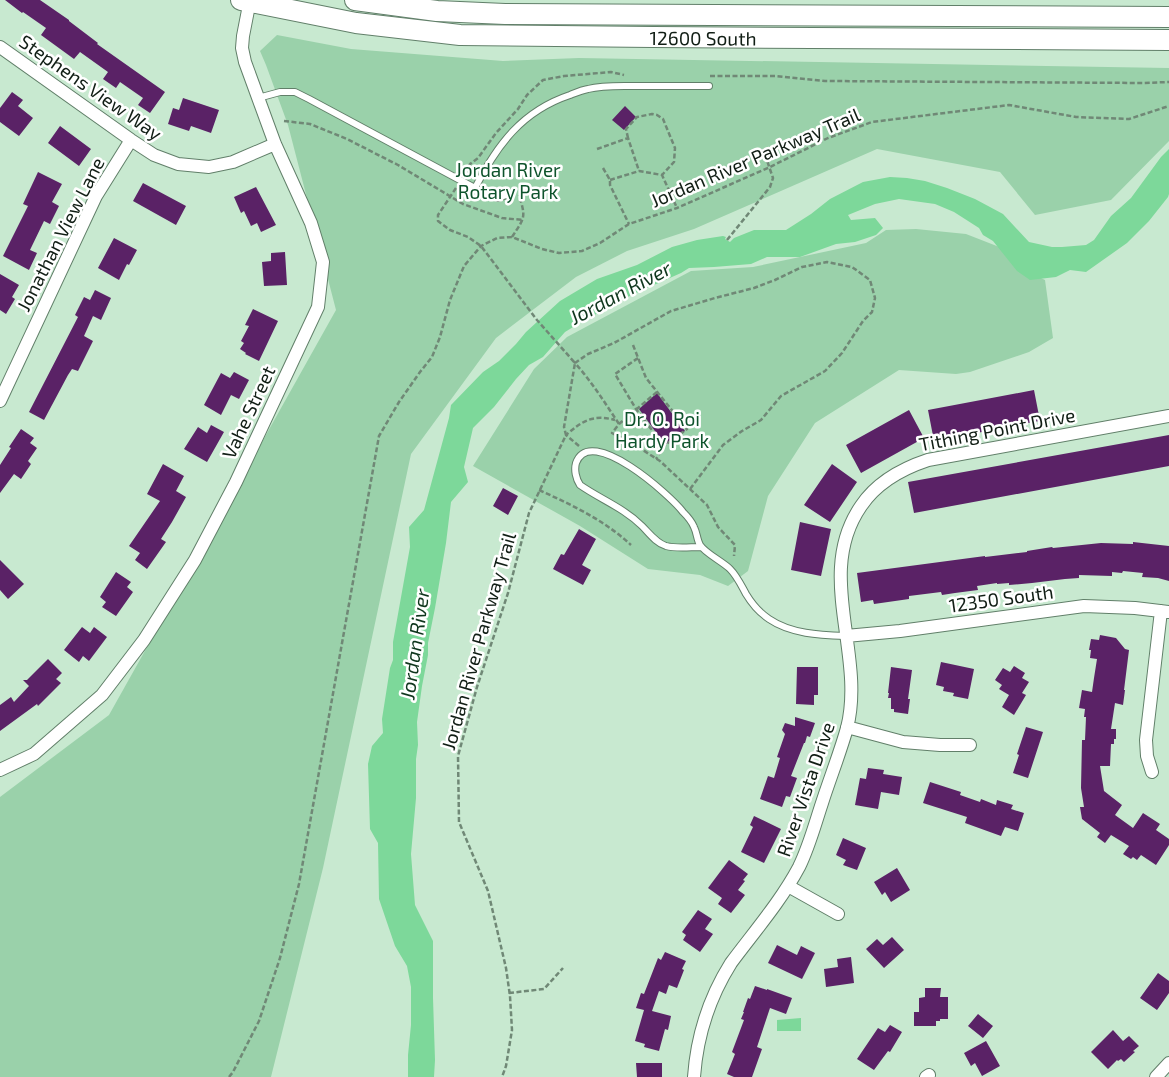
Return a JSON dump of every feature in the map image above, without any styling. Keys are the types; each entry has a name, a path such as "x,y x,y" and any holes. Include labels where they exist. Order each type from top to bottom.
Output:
{"main road":[{"name":"12600 South","path":"355,0 437,11 505,14 1169,18"},
{"name":"12600 South","path":"247,1 356,23 460,35 1169,40"}],"street":[{"name":"Vahe Street","path":"0,770 34,754 102,695 144,640 200,551 236,482 318,306 323,262 311,223 275,144 245,62 242,48 247,1"},
{"name":"Stephens View Way","path":"0,47 131,140 154,155 178,164 209,167 233,162 275,144"},
{"name":"Jonathan View Lane","path":"0,401 96,196 131,140"},
{"name":"Tithing Point Drive","path":"846,636 840,567 845,539 853,520 864,502 872,492 892,475 909,466 928,460 1169,416"},
{"name":"12350 South","path":"846,636 1084,606 1135,608 1165,612"},
{"path":"1152,772 1147,756 1146,740 1165,612"},
{"name":"River Vista Drive","path":"694,1077 700,1032 716,989 731,963 788,886 800,866 808,844 847,727 852,700 852,676 846,636"},
{"path":"847,727 903,742 970,745"},
{"path":"788,886 838,914"},
{"path":"1156,1077 1169,1063"}],"lane":[{"path":"474,188 488,164 519,124 538,109 557,99 588,89 613,86 710,86"},
{"path":"258,98 280,92 295,92 486,194 498,198 509,194"},
{"path":"701,547 678,548 661,544 639,523 580,485 576,480 575,472 578,458 590,451 603,452 646,477 683,511 694,527 701,547 727,566 734,573 754,605 781,627 823,635 846,636"}],"path":[{"path":"619,424 584,373 537,320 481,246 468,237 450,230 438,220 438,214 470,164 478,158 527,95 543,80 564,76 611,72 624,75"},
{"path":"709,76 775,76 825,81 1169,82"},
{"name":"Jordan River Parkway Trail","path":"512,237 558,253 582,251 600,243 629,224 677,208 770,167 828,138 872,122 1009,105 1076,118 1130,119 1169,106"},
{"path":"639,172 626,129 637,117 652,114 663,119 675,148 674,162 662,175"},
{"path":"284,121 310,124 347,139 398,165 463,204 502,218 523,220"},
{"path":"597,149 628,138"},
{"path":"727,240 770,187 774,178 763,149"},
{"path":"603,168 629,224"},
{"path":"610,180 639,172 662,175"},
{"path":"662,175 677,208"},
{"path":"229,1077 259,1020 280,958 299,884 380,436 399,402 432,357 440,337 450,300 464,266 481,246 497,238 512,237 523,220 524,212 518,192"},
{"path":"574,363 671,311 761,285 802,267 827,262 852,267 870,280 876,298 872,312 863,321 842,353 825,371 781,396 761,420 723,445 690,489"},
{"path":"633,344 646,378 687,429 664,446 656,459"},
{"path":"638,358 615,374 636,409 664,446"},
{"name":"Jordan River Parkway Trail","path":"502,1077 506,1066 512,1030 510,993 488,891 459,822 458,756 477,687 508,593 529,513 566,435 564,427 574,363"},
{"path":"657,392 619,424 612,433 656,459 707,505 718,527 734,545 734,556"},
{"path":"584,454 578,444 566,435 577,425 590,418 616,420"},
{"path":"540,490 595,517 631,545"},
{"path":"510,993 544,989 563,968"}],"green space":[{"name":"Jordan River Rotary Park","path":"277,35 351,49 503,61 579,58 1169,68 1169,141 1111,200 1035,215 1000,172 877,149 694,229 627,251 576,277 496,338 411,454 323,868 271,1077 0,1077 0,797 109,715 336,310 288,125 260,51"},
{"name":"Dr. O. Roi Hardy Park","path":"916,229 966,234 1007,250 1018,267 1045,280 1053,338 1029,352 970,372 956,374 899,370 815,423 768,496 748,571 728,586 700,575 648,569 580,526 473,466 534,369 567,337 691,271 753,267 866,243 886,230"}],"water":[{"name":"Jordan River","path":"1169,149 1168,197 1149,221 1127,243 1086,272 1070,270 1056,277 1030,280 1017,271 993,241 983,235 979,228 954,212 935,204 899,199 875,204 848,215 851,220 875,218 883,228 876,235 855,242 836,244 800,257 767,257 751,264 689,268 595,314 565,332 543,357 529,365 494,407 473,428 464,467 468,482 451,502 417,722 416,798 411,854 415,905 433,941 435,1060 434,1077 408,1077 411,987 407,966 395,946 379,899 378,843 370,829 368,764 372,746 383,733 382,719 393,660 393,642 410,547 409,527 424,510 451,405 483,372 499,361 526,332 560,301 597,279 637,265 672,247 697,240 723,236 730,242 734,238 754,230 786,230 830,199 863,182 890,177 925,181 975,199 1003,214 1029,242 1052,247 1086,245 1094,240 1111,216 1131,198"},
{"path":"801,1018 801,1031 777,1031 777,1020"}],"building":[{"path":"5,0 40,0 69,20 97,44 165,92 150,113 138,105 143,98 120,82 116,88 103,79 108,72 80,52 74,59 41,35 46,28"},
{"path":"12,92 23,100 18,106 33,118 19,136 0,122 0,108"},
{"path":"183,98 219,110 211,133 191,126 189,131 168,124 173,108 179,110"},
{"path":"625,106 636,117 624,130 612,120"},
{"path":"60,126 91,149 79,166 48,143"},
{"path":"38,172 62,184 52,202 59,206 50,224 44,221 30,250 37,253 29,270 3,256 28,206 23,204"},
{"path":"143,183 186,206 176,225 133,201"},
{"path":"256,187 276,225 261,232 257,223 251,226 244,211 241,213 234,197"},
{"path":"114,238 137,250 119,280 98,268"},
{"path":"285,252 287,285 264,286 262,262 271,261 271,253"},
{"path":"0,274 19,285 12,297 15,299 6,314 0,310"},
{"path":"95,290 111,298 101,320 93,316 84,336 93,341 78,371 72,369 68,375 44,420 29,412 78,317 75,315 84,297 90,300"},
{"path":"253,309 278,321 259,361 245,354 240,349 244,343 241,341 249,326 245,325"},
{"path":"234,372 249,380 239,399 231,395 221,415 204,405 221,373 230,378"},
{"path":"1034,390 1040,421 934,441 928,410"},
{"path":"657,393 685,431 665,445 639,409"},
{"path":"909,410 924,438 861,473 846,445"},
{"path":"211,425 224,432 207,462 184,449 198,427 207,433"},
{"path":"21,429 34,438 30,443 37,448 28,461 31,464 21,479 14,474 0,493 0,465"},
{"path":"1169,435 1169,466 914,513 908,482"},
{"path":"163,464 184,476 176,491 186,497 161,539 166,542 147,569 135,560 140,553 129,546 160,501 147,494"},
{"path":"832,464 857,482 830,522 804,505"},
{"path":"503,488 518,496 508,515 493,506"},
{"path":"800,522 831,529 821,576 791,570"},
{"path":"579,529 596,539 582,565 591,570 583,585 553,569 561,554 564,555"},
{"path":"1133,542 1169,546 1169,581 1142,577 1143,573 1123,571 1122,573 1112,572 1112,576 1079,575 1079,578 1032,583 1009,585 1009,583 997,583 977,586 978,590 942,595 941,592 909,596 909,599 874,604 873,600 861,602 857,573 1027,552 1052,547 1101,543 1133,544"},
{"path":"0,560 24,584 8,599 0,590"},
{"path":"116,572 131,582 127,587 133,592 116,616 102,607 106,602 100,597"},
{"path":"82,627 90,633 94,627 107,637 89,661 83,656 79,662 64,650"},
{"path":"1100,635 1116,638 1125,649 1129,650 1123,705 1115,703 1111,729 1116,729 1116,739 1114,739 1114,744 1111,744 1110,766 1100,766 1104,791 1122,805 1115,815 1133,828 1143,813 1160,824 1156,830 1169,839 1169,845 1156,865 1141,855 1137,860 1123,854 1129,846 1111,835 1105,843 1097,837 1100,833 1082,819 1080,807 1084,807 1081,788 1082,740 1085,740 1086,717 1084,717 1085,709 1079,708 1082,690 1092,692 1097,659 1090,658 1091,650 1089,650 1091,639 1099,640"},
{"path":"48,659 62,673 56,679 61,683 38,706 37,704 0,731 0,705 11,697 14,702 29,686 23,680 27,680"},
{"path":"941,662 974,669 968,699 953,696 954,693 943,691 944,687 936,685"},
{"path":"1014,666 1025,673 1022,678 1029,682 1022,693 1026,695 1014,715 1002,707 1009,695 999,689 1002,685 995,680 1003,668 1010,672"},
{"path":"797,667 818,667 818,695 814,695 814,705 796,704"},
{"path":"891,667 912,670 908,714 894,712 894,709 891,709 891,698 888,698 888,693"},
{"path":"795,717 815,723 810,737 807,736 791,776 797,778 790,797 786,796 782,807 760,799 768,776 774,778 780,758 777,757 785,734 782,730 785,723 795,726"},
{"path":"1026,727 1043,732 1028,778 1013,773"},
{"path":"868,768 884,770 883,774 902,777 899,795 881,792 878,809 855,805 860,778 866,779"},
{"path":"930,782 961,792 960,795 980,802 981,799 996,805 997,800 1013,805 1011,809 1024,813 1018,831 1005,827 1001,836 965,823 967,817 923,803"},
{"path":"754,816 781,829 764,863 741,852 753,827 750,825"},
{"path":"843,838 866,848 857,870 843,865 846,860 836,855"},
{"path":"729,860 748,874 738,890 745,895 731,913 718,904 722,898 708,888"},
{"path":"897,868 910,890 891,902 885,892 882,895 874,882"},
{"path":"698,910 712,919 705,929 713,934 700,952 683,940 686,935 682,932"},
{"path":"892,937 904,950 884,968 866,949 877,939 883,945"},
{"path":"777,945 797,955 801,946 815,953 802,979 768,963"},
{"path":"665,952 686,961 677,988 669,985 666,994 659,991 652,1011 671,1016 668,1030 665,1029 659,1051 644,1047 645,1044 635,1041 644,1010 636,1008 641,993 644,994 658,958 661,960"},
{"path":"851,957 854,983 826,987 824,969 838,967 837,959"},
{"path":"1158,973 1169,981 1169,993 1157,1010 1140,998"},
{"path":"755,986 792,998 786,1014 770,1008 757,1047 762,1049 752,1077 734,1077 727,1074 735,1054 732,1052 744,1020 741,1019 743,1012"},
{"path":"925,988 941,988 940,997 948,997 948,1019 936,1021 936,1026 914,1026 914,1012 919,1012 919,998 925,997"},
{"path":"978,1014 993,1026 983,1038 968,1026"},
{"path":"890,1025 902,1032 890,1052 888,1051 874,1070 857,1059 878,1028 885,1032"},
{"path":"1113,1030 1123,1041 1129,1036 1139,1046 1124,1062 1121,1059 1117,1060 1108,1069 1091,1052"},
{"path":"986,1041 1000,1066 982,1076 975,1063 971,1066 964,1053"},
{"path":"636,1063 662,1063 662,1077 637,1077"}]}
